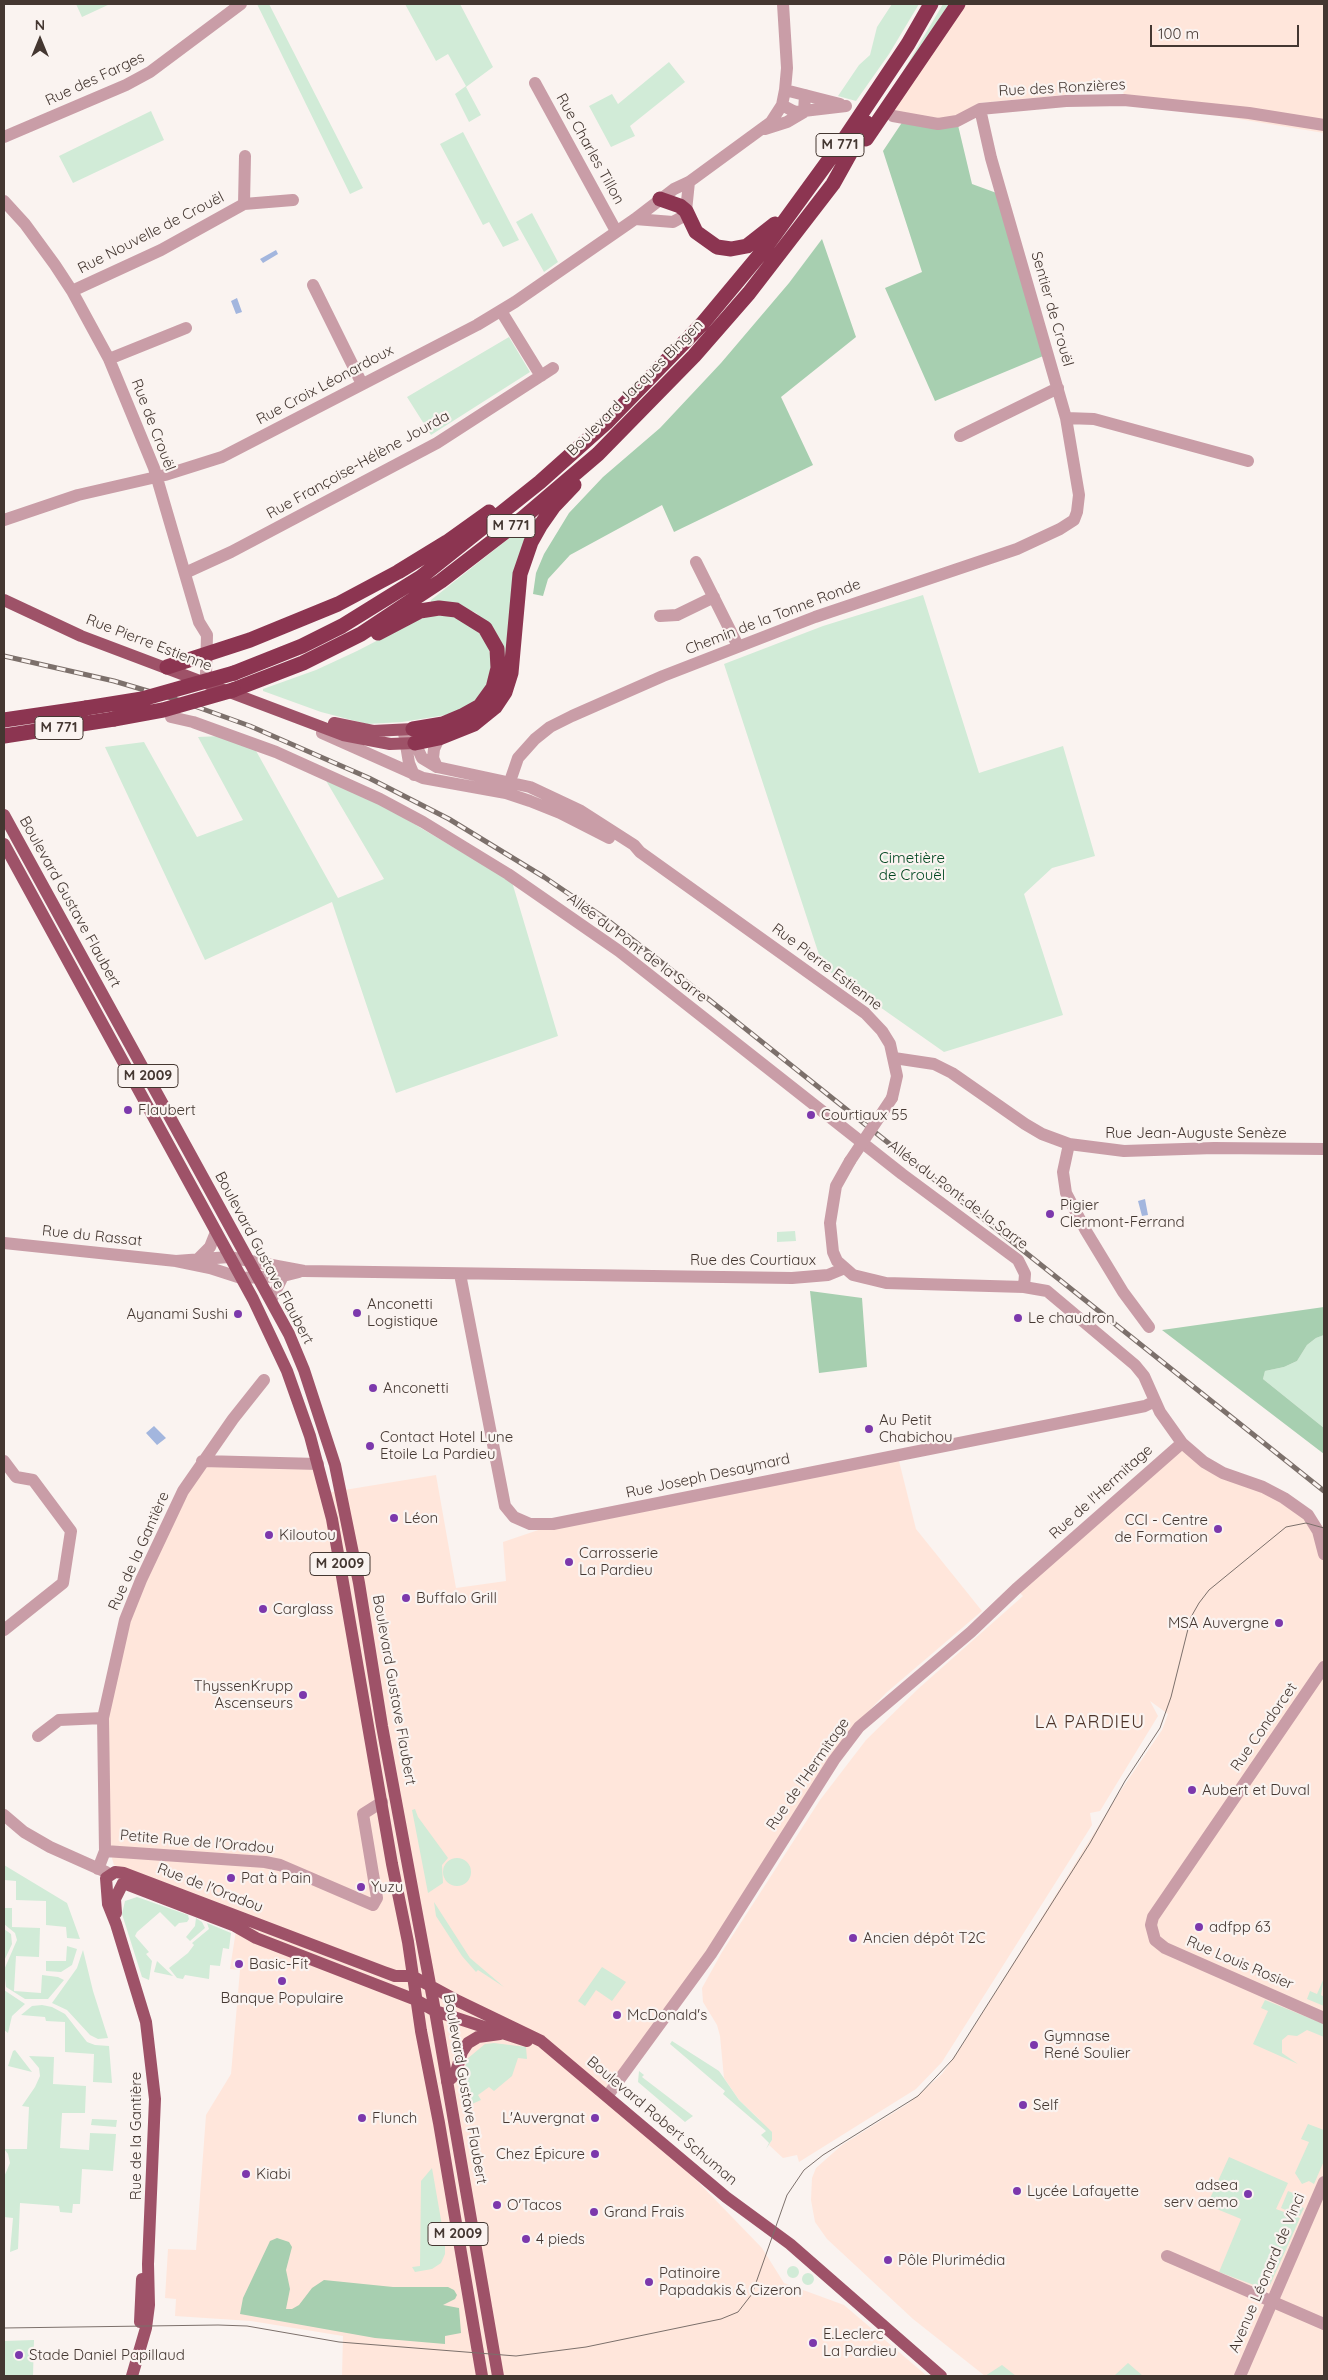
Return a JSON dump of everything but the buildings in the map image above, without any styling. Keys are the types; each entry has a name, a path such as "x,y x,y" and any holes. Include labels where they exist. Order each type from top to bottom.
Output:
{"highway":[{"name":"Boulevard Jacques Bingen","path":"4,720 152,696 234,673 302,646 382,603 459,548 540,482 606,423 702,324 762,252 845,138 908,44 931,4"},
{"path":"833,184 958,4"},
{"name":"Boulevard Jacques Bingen","path":"4,736 114,720 207,698 261,680 303,663 361,634 441,581 523,518 598,454 694,356 750,293 833,184 848,154 889,87 908,44"},
{"path":"660,199 680,206 686,211 696,232 702,238 717,247 731,249 747,246 754,242 797,205"},
{"path":"409,736 439,738 474,724 485,717 505,692 510,673 520,574 531,542 554,506 579,480 598,454"},
{"path":"167,667 295,623 338,604 398,572 447,542 507,499 540,482"},
{"path":"303,663 332,657 420,611 439,608 456,610 473,619 486,628 497,649 498,668 493,688 480,706 462,716 409,736"}],"main road":[{"name":"Rue Pierre Estienne","path":"4,600 81,636 356,738 409,736"},
{"name":"Boulevard Gustave Flaubert","path":"4,815 249,1259 289,1334 304,1370 341,1490 431,1987 498,2376"},
{"name":"Boulevard Gustave Flaubert","path":"4,844 241,1278 287,1371 318,1464 332,1520 482,2376"},
{"name":"Rue de l'Oradou","path":"110,1874 124,1873 384,1972 396,1976 412,1976"},
{"name":"Rue de la Gantière","path":"110,1874 106,1878 105,1884 108,1904 116,1923 144,2015 152,2060 155,2108 148,2264 150,2272 148,2316 145,2334 140,2344 132,2376"},
{"name":"Rue de l'Oradou","path":"122,1883 235,1926 256,1938 341,1973 416,2000 435,2011"},
{"name":"Rue de la Gantière","path":"116,1923 115,1898 122,1883"},
{"name":"Boulevard Robert Schuman","path":"412,1976 533,2036 608,2095 752,2216 790,2244 941,2376"},
{"name":"Boulevard Robert Schuman","path":"435,2011 552,2051"},
{"name":"Boulevard Robert Schuman","path":"447,2082 455,2075 462,2052 468,2044 486,2035 508,2035"}],"street":[{"name":"Rue des Farges","path":"4,137 126,85 150,72 241,4"},
{"path":"783,4 786,68 782,105 795,112 846,106 785,90"},
{"name":"Rue Charles Tillon","path":"535,83 616,231"},
{"path":"804,112 806,95"},
{"name":"Rue des Ronzières","path":"893,116 938,124 957,121 980,109 1066,101 1124,100 1249,113 1324,126"},
{"name":"Rue Croix Léonardoux","path":"4,520 78,495 157,477 240,449 501,310 635,219 674,189 689,182 758,132 771,122 782,105"},
{"name":"Sentier de Crouël","path":"980,109 991,158 1066,418 1079,495 1074,520"},
{"name":"Rue Croix Léonardoux","path":"758,132 787,122 804,112"},
{"name":"Rue Nouvelle de Crouël","path":"244,204 245,156"},
{"path":"635,219 673,222 682,217 686,211 689,182"},
{"name":"Rue Nouvelle de Crouël","path":"72,291 162,250 244,204 293,200"},
{"name":"Rue de Crouël","path":"4,201 25,224 72,291 109,359 157,477 199,622 207,635 206,674 214,685"},
{"path":"313,285 362,384"},
{"path":"501,310 541,376"},
{"path":"109,359 186,328"},
{"name":"Rue Françoise-Hélène Jourda","path":"185,573 231,552 437,443 553,368"},
{"path":"960,436 1058,388"},
{"path":"1066,418 1094,419 1248,461"},
{"name":"Chemin de la Tonne Ronde","path":"508,787 518,758 534,739 550,727 663,676 738,646 815,617 1018,549 1060,529 1074,520"},
{"path":"696,562 738,646"},
{"path":"660,616 677,615 714,597"},
{"name":"Rue Pierre Estienne","path":"285,712 296,723 350,744 414,775 438,782 508,787"},
{"name":"Allée du Pont de la Sarre","path":"171,717 276,752 380,799 423,822 522,883 620,951 902,1174 1018,1260 1025,1274 1024,1287"},
{"path":"409,736 414,775"},
{"name":"Rue Pierre Estienne","path":"409,736 422,758 437,767 508,787 550,795 582,811 634,845 640,852 868,1016 882,1031 890,1044 897,1076 892,1098 850,1161 836,1186 830,1224 833,1252 837,1261 844,1268"},
{"path":"437,767 433,758 434,749 439,738"},
{"path":"894,1058 934,1064 952,1073 1025,1124 1042,1134 1068,1144 1063,1172 1066,1193 1086,1231 1123,1292 1149,1327"},
{"name":"Rue Jean-Auguste Senèze","path":"1068,1144 1124,1150 1214,1148 1324,1149"},
{"path":"199,1258 210,1247 216,1232"},
{"name":"Rue du Rassat","path":"4,1243 176,1261 210,1268 241,1278 259,1278"},
{"name":"Rue du Rassat","path":"176,1261 229,1257 249,1259"},
{"name":"Rue des Courtiaux","path":"249,1259 304,1271 460,1274 792,1278 828,1275 844,1268"},
{"path":"844,1268 853,1275 886,1283 1024,1287 1047,1291 1135,1366 1144,1376 1155,1401 1182,1443 1204,1462 1223,1473 1263,1487 1284,1498 1308,1515 1318,1531 1324,1554"},
{"path":"259,1278 283,1276 304,1271"},
{"name":"Rue Joseph Desaymard","path":"460,1274 505,1506 514,1517 530,1524 553,1524 1145,1406 1155,1401"},
{"path":"270,1300 283,1276"},
{"name":"Rue de la Gantière","path":"105,1851 103,1718 125,1620 141,1580 183,1491 202,1461 264,1380"},
{"name":"Rue de l'Hermitage","path":"608,2095 711,1954 834,1760 859,1727 971,1632 1023,1582 1182,1443"},
{"path":"4,1461 16,1477 33,1480 71,1531 63,1583 4,1630"},
{"path":"202,1461 318,1464"},
{"name":"Rue Condorcet","path":"1152,1930 1153,1917 1324,1667"},
{"path":"38,1736 59,1720 103,1718"},
{"name":"Petite Rue de l'Oradou","path":"105,1851 265,1862 280,1865 373,1905 377,1898 363,1814 382,1802"},
{"name":"Rue de l'Oradou","path":"4,1815 24,1832 50,1847 110,1874"},
{"path":"98,1869 105,1851"},
{"path":"110,1874 122,1883"},
{"name":"Rue Louis Rosier","path":"1152,1930 1155,1940 1165,1948 1324,2018"},
{"name":"Avenue Léonard de Vinci","path":"1240,2376 1324,2182"},
{"path":"1167,2256 1324,2324"}],"shaded area":[{"path":"963,4 1324,4 1324,133 1124,100 1123,87 1105,91 979,103 955,117 937,120 892,111"},
{"path":"1182,1443 1204,1462 1284,1498 1324,1527 1324,2376 985,2376 913,2319 827,2239 815,2222 811,2200 812,2178 816,2168 842,2145 909,2103 942,2074 963,2044 1117,1796 1162,1730 1168,1714 1150,1701 1158,1716 1100,1811 1090,1813 1092,1825 942,2062 916,2089 799,2162 797,2155 783,2158 769,2145 772,2140 759,2119 739,2100 724,2078 720,2036 717,2025 703,2002 702,1988 722,1952 820,1800 866,1740 919,1688 1023,1596 1016,1589"},
{"path":"897,1453 916,1529 982,1611 886,1693 866,1714 711,1954 601,2095 675,2159 700,2184 762,2248 784,2283 844,2305 927,2376 342,2376 343,2336 251,2321 175,2316 176,2299 165,2298 168,2249 196,2250 206,2115 231,2074 240,1970 230,1969 239,1911 114,1865 103,1829 103,1718 125,1620 202,1461 318,1464 326,1493 436,1475 456,1588 506,1581 503,1542 553,1525"}],"green space":[{"path":"76,4 110,4 82,17"},
{"path":"257,4 269,4 363,188 350,194"},
{"path":"405,4 460,4 493,67 466,87 481,115 469,122 455,94 466,86 448,54 436,61"},
{"path":"892,4 919,4 889,54 856,101 838,96 859,65 870,55 877,27"},
{"path":"943,4 951,4 901,75"},
{"path":"669,62 685,82 630,126 635,136 611,147 589,106 612,94 618,104"},
{"path":"151,111 164,140 73,183 59,156"},
{"path":"905,118 957,121 972,184 1002,195 1048,354 935,401 885,288 922,272 883,151"},
{"path":"463,132 519,240 503,247 489,222 483,225 440,144"},
{"path":"532,213 558,262 544,272 516,222"},
{"path":"822,239 856,337 781,397 813,465 674,532 662,505 570,555 548,579 543,596 533,594 536,573 544,554 569,513 603,477 660,428 721,363 789,283"},
{"path":"509,337 530,372 431,435 407,397"},
{"path":"527,524 533,529 508,663 489,626 476,613 460,606 431,602 431,600"},
{"name":"Cimetière de Crouël","path":"923,595 979,773 1063,746 1095,856 1052,868 1024,894 1063,1015 944,1052 823,967 724,664 823,626"},
{"path":"454,615 475,628 486,641 492,659 489,682 483,693 468,707 446,715 402,722 367,724 321,712 263,691 263,689 316,670 417,620 430,616"},
{"path":"221,736 255,749 338,898 384,879 325,779 372,799 512,882 558,1036 396,1093 332,902 205,960 105,747 144,742 197,837 243,820 198,737"},
{"path":"795,1231 796,1241 777,1242 777,1232"},
{"path":"810,1291 862,1298 867,1367 819,1373"},
{"path":"1324,1307 1324,1335 1307,1345 1297,1361 1284,1367 1265,1371 1263,1379 1324,1428 1324,1454 1162,1330"},
{"path":"1324,1335 1324,1428 1263,1379 1265,1371 1284,1367 1297,1361 1307,1345"},
{"path":"415,1809 418,1817 448,1858 442,1865 443,1883 428,1893 412,1810"},
{"path":"457,1858 467,1862 471,1872 467,1882 457,1886 447,1882 443,1872 447,1862"},
{"path":"4,1865 67,1903 80,1939 67,1938 66,1927 46,1925 46,1901 16,1900 16,1881 4,1880"},
{"path":"137,1897 188,1915 189,1919 187,1922 179,1923 175,1927 160,1912 137,1932 135,1936 149,1952 146,1954 152,1961 149,1980 142,1977 122,1914 125,1901"},
{"path":"434,1902 470,1958 504,1987 478,1970 476,1972 462,1956 436,1916"},
{"path":"4,1908 12,1908 12,1927 40,1928 39,1957 16,1956 14,1991 41,1993 42,1975 58,1977 64,1980 48,1999 25,1999 6,1987 4,1970 17,1940 15,1933 4,1924"},
{"path":"196,1918 202,1922 205,1928 190,1941 186,1937 195,1926"},
{"path":"207,1923 231,1933 229,1949 223,1948 220,1966 210,1965 209,1979 185,1975 183,1979 177,1978 169,1968 188,1953 194,1945 192,1943 209,1929"},
{"path":"4,1929 11,1934 12,1944 4,1961"},
{"path":"67,1946 77,1949 72,1965 61,1972 46,1971 46,1961 66,1961"},
{"path":"83,1950 93,1991 108,2038 98,2039 90,2035 67,2010 52,2003 77,1968"},
{"path":"157,1961 173,1976 154,1972"},
{"path":"602,1967 626,1982 612,2001 596,1990 585,2006 578,2001"},
{"path":"1324,1978 1321,1995 1324,1997 1324,2006 1307,1999 1310,1991 1317,1994"},
{"path":"4,1990 25,2004 12,2016 8,2033 4,2030"},
{"path":"1265,2000 1324,2024 1324,2037 1307,2030 1297,2036 1288,2035 1282,2040 1282,2053 1298,2064 1253,2044 1268,2011 1261,2008"},
{"path":"32,2006 52,2007 65,2014 87,2042 95,2045 109,2046 112,2083 93,2082 94,2054 65,2052 65,2022 46,2021 45,2017 21,2015"},
{"path":"672,2041 719,2071 739,2100 772,2132 772,2140 766,2149 769,2143 761,2135 766,2131 723,2094 725,2091 670,2044"},
{"path":"494,2043 526,2047 527,2059 518,2058 512,2076 494,2091 489,2087 478,2095 481,2100 472,2104 464,2104 462,2083 467,2059 485,2044"},
{"path":"15,2050 32,2072 8,2066"},
{"path":"29,2056 54,2057 53,2084 86,2086 85,2113 62,2113 60,2148 89,2150 90,2133 116,2134 113,2171 82,2169 80,2204 73,2204 72,2213 60,2212 59,2206 20,2203 18,2249 10,2252 13,2218 4,2217 4,2177 10,2163 8,2154 4,2149 27,2149 29,2107 22,2106 40,2076 39,2068"},
{"path":"639,2071 644,2075 642,2077 693,2116 685,2122 638,2082"},
{"path":"92,2119 117,2120 116,2127 91,2125"},
{"path":"1308,2124 1324,2130 1324,2161 1314,2184 1309,2181 1302,2184 1295,2173 1309,2142 1301,2139"},
{"path":"1229,2157 1288,2183 1276,2209 1300,2218 1270,2285 1263,2279 1262,2288 1219,2272 1241,2219 1207,2205"},
{"path":"432,2168 445,2243 445,2254 441,2263 432,2269 415,2272 412,2267 420,2266 421,2181"},
{"path":"1288,2191 1298,2195 1294,2204 1304,2208 1300,2216 1281,2208"},
{"path":"277,2238 289,2242 292,2247 286,2270 290,2289 286,2309 292,2309 299,2305 312,2288 324,2280 393,2287 448,2287 454,2290 457,2295 455,2299 443,2305 459,2308 461,2333 445,2336 445,2344 375,2338 240,2314 243,2298 270,2241"},
{"path":"793,2266 799,2272 793,2278 787,2272"},
{"path":"806,2273 810,2273 814,2279 810,2285 806,2285 802,2281 802,2277"},
{"name":"Stade Daniel Papillaud","path":"34,2340 33,2376 4,2376 4,2341"},
{"path":"1128,2363 1143,2376 1113,2376 1115,2375"},
{"path":"1002,2365 1016,2376 985,2376"}],"water":[{"path":"276,250 278,254 263,263 260,259"},
{"path":"237,298 242,312 236,314 231,301"},
{"path":"1145,1199 1148,1215 1142,1216 1138,1201"},
{"path":"154,1426 166,1438 157,1445 146,1433"}],"tram line":[{"path":"4,2328 247,2326 339,2342 516,2356 586,2347 721,2319 738,2312 752,2294 787,2195 804,2170 823,2155 918,2096 953,2059 1090,1843 1125,1781 1160,1728 1171,1697 1191,1617 1199,1603 1209,1590 1286,1527 1306,1523 1324,1528"}],"railway":[{"path":"4,656 114,681 175,699 250,726 369,778 449,819 544,877 606,919 697,990 1324,1491"}],"place":[{"name":"Flaubert","path":"128,1110"},
{"name":"Courtiaux 55","path":"811,1115"},
{"name":"Pigier Clermont-Ferrand","path":"1050,1214"},
{"name":"Anconetti Logistique","path":"357,1313"},
{"name":"Ayanami Sushi","path":"238,1314"},
{"name":"Le chaudron","path":"1018,1318"},
{"name":"Anconetti","path":"373,1388"},
{"name":"Au Petit Chabichou","path":"869,1429"},
{"name":"Contact Hotel Lune Etoile La Pardieu","path":"370,1446"},
{"name":"Léon","path":"394,1518"},
{"name":"CCI - Centre de Formation","path":"1218,1529"},
{"name":"Kiloutou","path":"269,1535"},
{"name":"Carrosserie La Pardieu","path":"569,1562"},
{"name":"Buffalo Grill","path":"406,1598"},
{"name":"Carglass","path":"263,1609"},
{"name":"MSA Auvergne","path":"1279,1623"},
{"name":"ThyssenKrupp Ascenseurs","path":"303,1695"},
{"name":"Aubert et Duval","path":"1192,1790"},
{"name":"Pat à Pain","path":"231,1878"},
{"name":"Yuzu","path":"361,1887"},
{"name":"adfpp 63","path":"1199,1927"},
{"name":"Ancien dépôt T2C","path":"853,1938"},
{"name":"Basic-Fit","path":"239,1964"},
{"name":"Banque Populaire","path":"282,1981"},
{"name":"McDonald's","path":"617,2015"},
{"name":"Gymnase René Soulier","path":"1034,2045"},
{"name":"Self","path":"1023,2105"},
{"name":"Flunch","path":"362,2118"},
{"name":"L'Auvergnat","path":"595,2118"},
{"name":"Chez Épicure","path":"595,2154"},
{"name":"Kiabi","path":"246,2174"},
{"name":"Lycée Lafayette","path":"1017,2191"},
{"name":"adsea serv aemo","path":"1248,2194"},
{"name":"O'Tacos","path":"497,2205"},
{"name":"Grand Frais","path":"594,2212"},
{"name":"4 pieds","path":"526,2239"},
{"name":"Pôle Plurimédia","path":"888,2260"},
{"name":"Patinoire Papadakis & Cizeron","path":"649,2282"},
{"name":"E.Leclerc La Pardieu","path":"813,2343"},
{"name":"Stade Daniel Papillaud","path":"19,2355"}],"district":[{"name":"LA PARDIEU","path":"1090,1723"}]}
